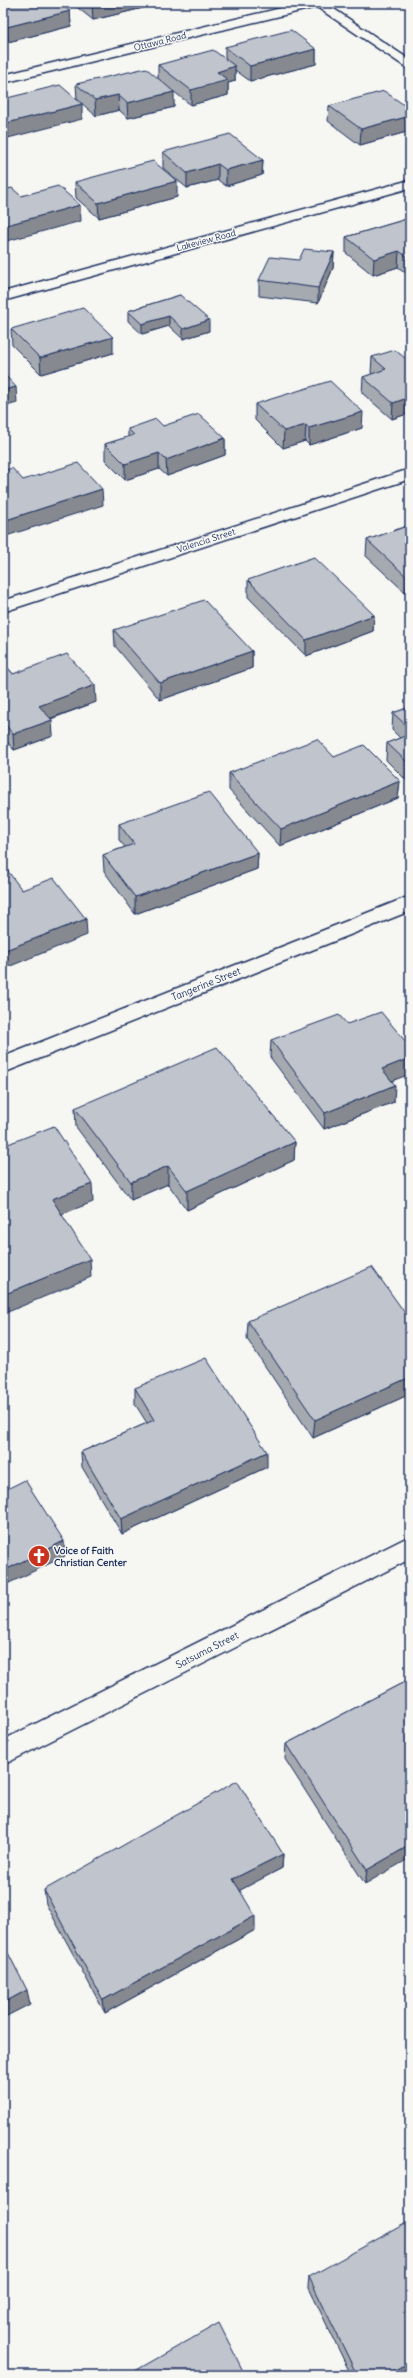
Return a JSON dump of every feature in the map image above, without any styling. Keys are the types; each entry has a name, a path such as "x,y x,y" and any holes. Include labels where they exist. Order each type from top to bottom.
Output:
{"street":[{"path":"317,3 410,66"},
{"name":"Ottawa Road","path":"3,78 317,3"},
{"name":"Lakeview Road","path":"3,297 410,184"},
{"name":"Valencia Street","path":"3,607 410,474"},
{"name":"Tangerine Street","path":"3,1064 410,903"},
{"name":"Satsuma Street","path":"3,1753 410,1547"}],"building":[{"path":"3,3 60,3 70,11 7,27 3,24"},
{"path":"89,3 102,3 92,5"},
{"path":"291,30 316,49 250,66 225,47"},
{"path":"213,50 235,66 217,72 228,80 191,90 158,65"},
{"path":"146,68 174,92 127,103 118,95 95,100 76,84"},
{"path":"60,85 82,104 3,124 3,99"},
{"path":"384,91 410,109 410,116 361,129 329,106"},
{"path":"230,134 263,160 226,170 218,164 187,173 163,152"},
{"path":"153,161 177,181 98,203 75,182"},
{"path":"58,186 80,205 3,226 3,190 12,188 21,196"},
{"path":"410,218 410,259 399,251 374,259 346,237"},
{"path":"304,249 334,252 318,288 259,280 270,257 299,260"},
{"path":"180,295 209,320 183,329 169,316 142,324 128,311"},
{"path":"83,308 113,337 40,358 11,329"},
{"path":"395,350 410,362 410,397 393,403 363,377 386,369 372,357"},
{"path":"3,373 16,387 3,390"},
{"path":"330,381 363,412 309,428 306,425 284,431 255,404"},
{"path":"199,414 225,438 166,460 159,453 125,464 105,444 134,435 128,429 156,419 163,426"},
{"path":"78,463 102,489 3,521 3,471 12,468 23,480"},
{"path":"410,525 410,576 407,577 367,540"},
{"path":"314,557 374,615 306,640 248,580"},
{"path":"204,600 252,651 160,683 114,630"},
{"path":"67,654 95,685 39,706 52,720 13,734 3,722 3,662 13,674"},
{"path":"410,707 410,729 393,713"},
{"path":"410,734 410,765 387,743"},
{"path":"317,739 334,757 364,745 400,781 281,829 229,773"},
{"path":"209,792 258,853 135,897 103,855 134,844 119,824"},
{"path":"7,870 22,890 54,878 86,919 3,951 3,872"},
{"path":"381,1012 410,1047 410,1058 382,1069 395,1085 325,1113 271,1040 339,1015 347,1024"},
{"path":"217,1047 295,1142 187,1191 168,1166 131,1182 75,1108"},
{"path":"54,1126 92,1184 52,1199 90,1259 3,1295 3,1146"},
{"path":"372,1267 410,1320 410,1377 315,1420 248,1321"},
{"path":"206,1358 267,1452 121,1519 81,1452 154,1420 135,1388"},
{"path":"25,1480 64,1541 3,1571 3,1491"},
{"path":"410,1679 410,1845 367,1870 286,1744"},
{"path":"237,1781 283,1854 233,1879 255,1916 103,2000 44,1890"},
{"path":"3,1943 27,1990 3,2003"},
{"path":"410,2221 410,2362 387,2375 357,2375 309,2277"},
{"path":"219,2323 245,2375 128,2375"}],"place":[{"name":"Voice of Faith Christian Center","path":"39,1556"}]}
